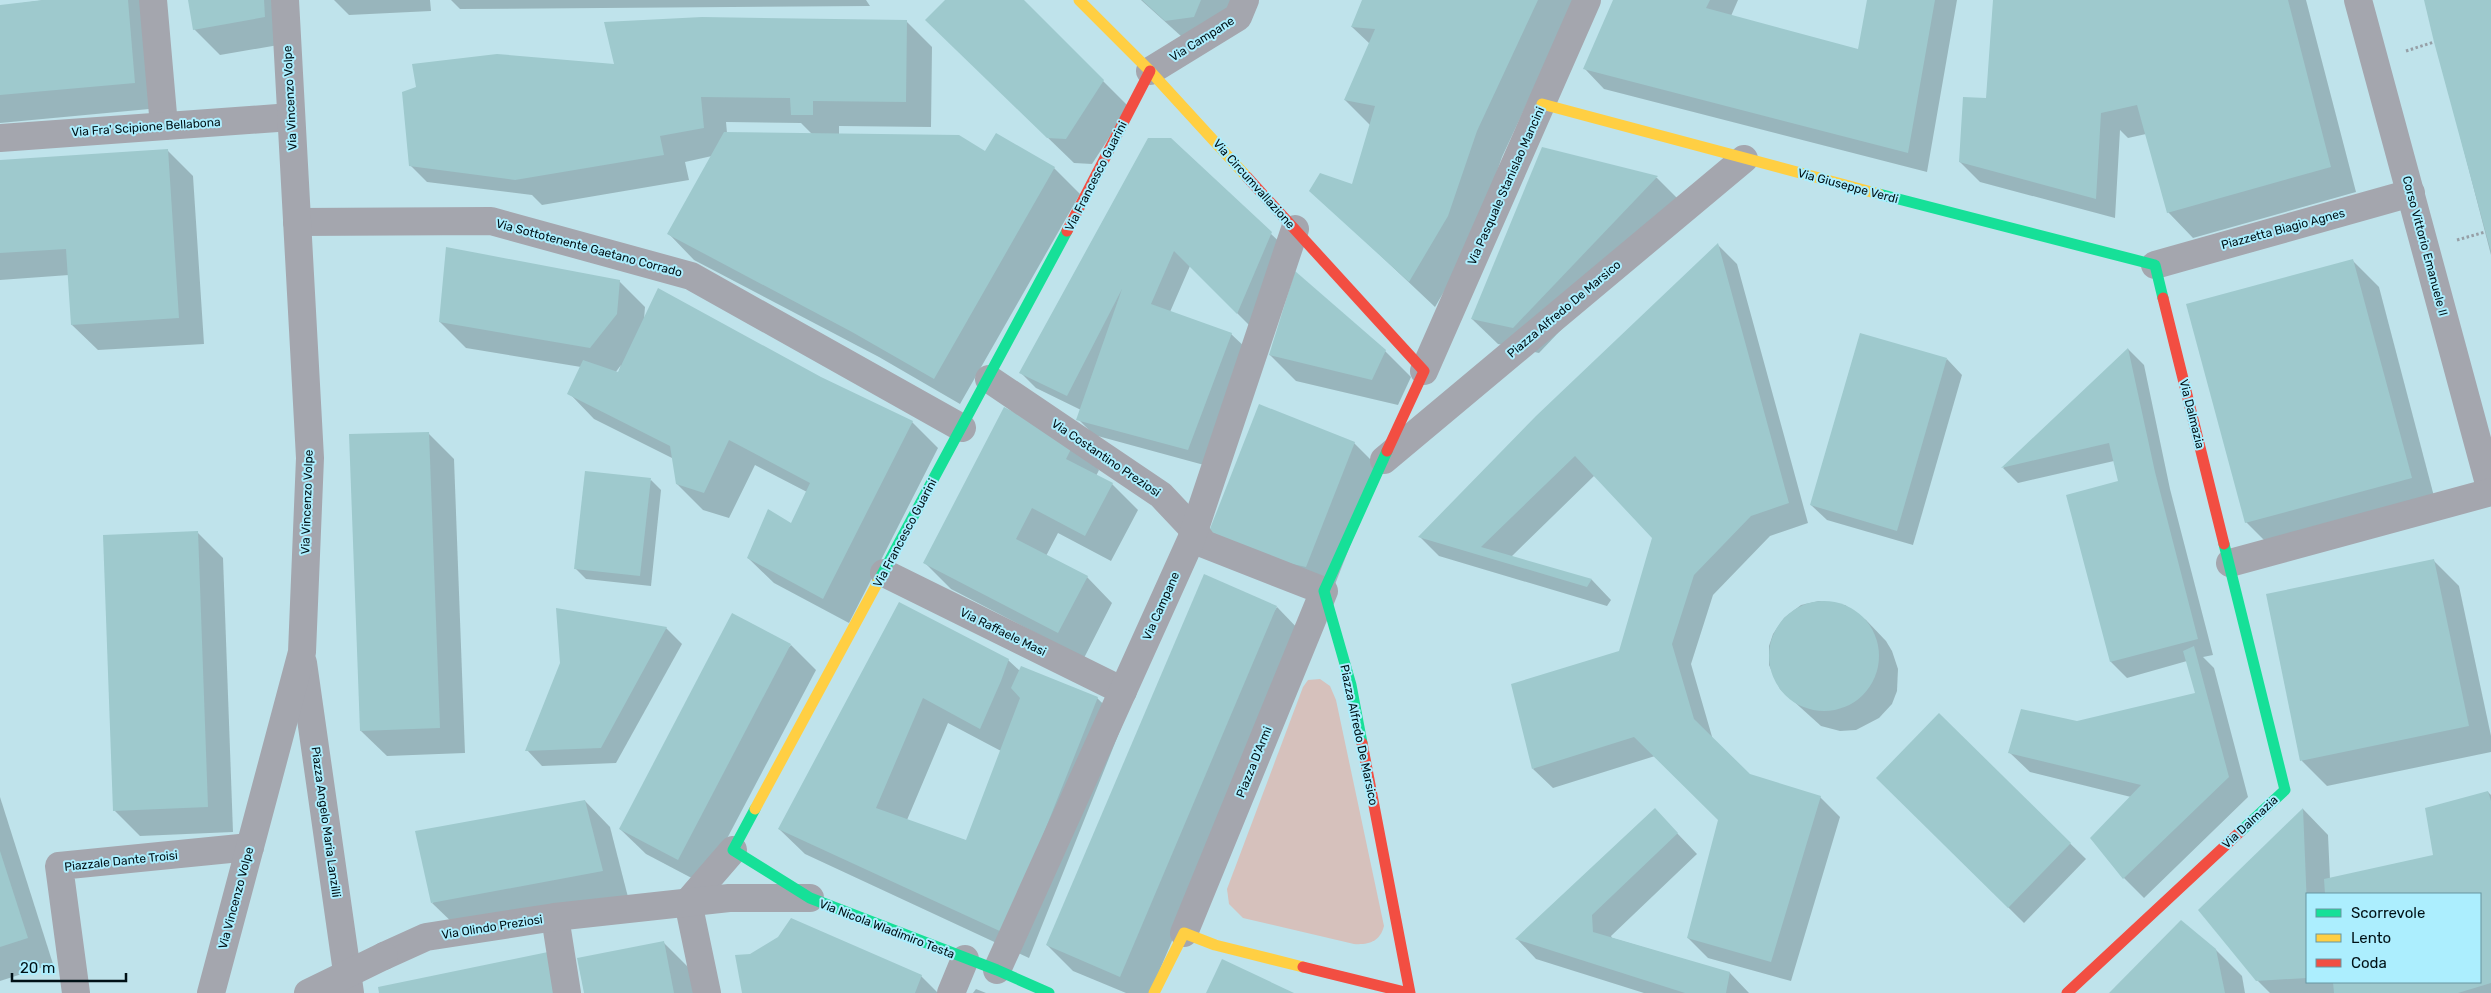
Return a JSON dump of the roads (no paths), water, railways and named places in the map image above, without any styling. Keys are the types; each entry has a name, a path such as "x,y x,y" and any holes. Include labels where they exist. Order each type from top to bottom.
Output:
{"street":[{"path":"152,0 164,126"},
{"name":"Via Vincenzo Volpe","path":"211,993 302,652 310,458 285,0"},
{"name":"Via Circumvallazione","path":"1080,0 1150,71 1424,371"},
{"name":"Via Campane","path":"1150,71 1238,17 1245,0"},
{"name":"Via Pasquale Stanislao Mancini","path":"1424,371 1587,0"},
{"name":"Corso Vittorio Emanuele II","path":"2358,0 2411,194 2483,427 2491,492"},
{"name":"Via Francesco Guarini","path":"688,902 733,850 989,379 1150,71"},
{"name":"Via Giuseppe Verdi","path":"1542,104 1744,159 2155,265"},
{"name":"Via Fra' Scipione Bellabona","path":"0,138 291,117"},
{"name":"Piazza Alfredo De Marsico","path":"1384,460 1744,159"},
{"name":"Piazzetta Biagio Agnes","path":"2155,265 2411,194"},
{"name":"Via Sottotenente Gaetano Corrado","path":"297,222 491,221 691,276 962,428"},
{"name":"Via Campane","path":"997,970 1191,540 1295,229"},
{"name":"Via Dalmazia","path":"2067,993 2285,790 2155,265"},
{"name":"Piazza Alfredo De Marsico","path":"1184,933 1215,944 1409,993 1351,685 1324,591 1424,371"},
{"name":"Via Costantino Preziosi","path":"989,379 1161,495 1194,529 1204,544 1324,591"},
{"path":"2230,563 2491,492"},
{"name":"Via Raffaele Masi","path":"884,573 1123,691"},
{"name":"Piazza D'Armi","path":"1184,933 1324,591"},
{"name":"Piazza Angelo Maria Lanzilli","path":"302,652 350,993"},
{"name":"Piazzale Dante Troisi","path":"76,993 59,866 250,847"},
{"name":"Via Nicola Wladimiro Testa","path":"733,850 810,898 997,970 1049,993"},
{"name":"Via Olindo Preziosi","path":"308,993 426,937 555,918 688,902 729,898 810,898"},
{"path":"688,902 707,993"},
{"path":"555,918 567,993"},
{"path":"1154,993 1184,933"},
{"path":"951,993 965,959"}]}
